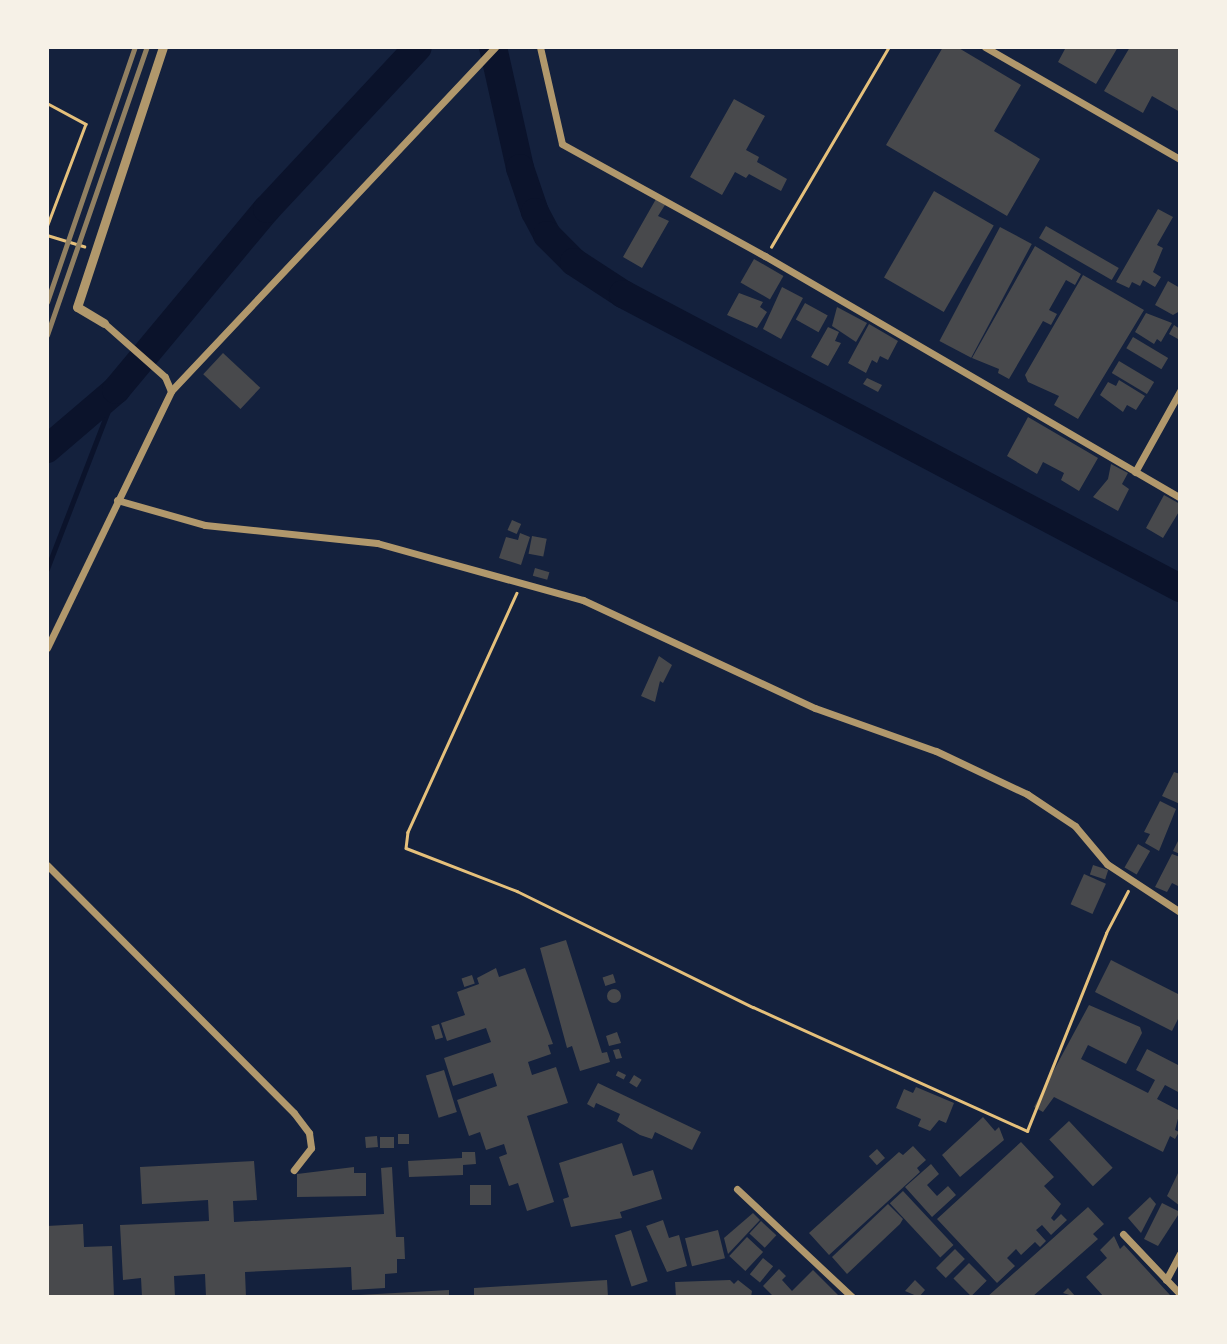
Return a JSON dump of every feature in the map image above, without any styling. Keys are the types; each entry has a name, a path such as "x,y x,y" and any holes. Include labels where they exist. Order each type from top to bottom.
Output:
{"street":[{"path":"163,47 77,307 104,323 165,376 171,391"},
{"path":"47,648 171,391 495,47"},
{"path":"540,47 562,144 765,256 1180,498"},
{"path":"985,47 1180,159"},
{"path":"1135,472 1180,391"},
{"path":"117,500 205,525 377,544 444,558 583,600 815,708 970,766 1027,794 1075,826 1107,864 1180,912"},
{"path":"47,865 293,1113 309,1133 311,1148 293,1170"},
{"path":"737,1189 852,1297"},
{"path":"1123,1234 1180,1294"},
{"path":"1166,1280 1180,1254"}],"path":[{"path":"765,256 889,47"},
{"path":"47,103 86,124 47,227"},
{"path":"47,235 95,249"},
{"path":"520,583 408,832 406,848 517,891 753,1007 1027,1131 1106,933 1134,883"}],"building":[{"path":"943,47 957,47 1021,85 994,131 1040,159 1007,216 886,145"},
{"path":"1061,47 1118,47 1096,84 1058,62 1065,49"},
{"path":"1130,47 1180,47 1180,112 1152,96 1143,113 1104,91"},
{"path":"734,99 765,116 746,150 759,157 757,162 787,179 781,191 749,174 746,178 735,172 722,195 690,177"},
{"path":"934,191 994,225 944,312 884,278"},
{"path":"656,199 665,205 658,216 669,221 642,268 623,257"},
{"path":"1158,209 1173,217 1157,245 1163,248 1153,272 1161,277 1155,287 1143,280 1140,286 1132,282 1129,288 1116,282"},
{"path":"1046,226 1119,268 1112,280 1039,238"},
{"path":"1000,227 1032,244 971,358 939,341"},
{"path":"1035,246 1081,274 1075,285 1066,280 1049,310 1057,314 1051,325 1043,321 1009,379 998,373 999,369 972,358"},
{"path":"754,259 783,276 770,299 740,282"},
{"path":"1083,275 1144,310 1078,419 1054,405 1059,396 1028,382 1025,375"},
{"path":"1168,281 1180,288 1180,311 1173,315 1155,305"},
{"path":"782,287 803,298 781,339 763,329"},
{"path":"739,293 763,302 760,307 767,312 757,328 727,315"},
{"path":"805,303 828,316 819,332 796,320"},
{"path":"837,307 867,323 856,342 832,326"},
{"path":"1146,313 1172,323 1161,342 1157,339 1154,344 1135,332"},
{"path":"869,324 898,341 888,360 880,356 877,363 872,360 866,373 848,363"},
{"path":"1174,325 1180,329 1178,339 1169,334"},
{"path":"828,327 839,332 835,341 841,343 828,366 811,357"},
{"path":"1133,337 1168,358 1161,369 1126,348"},
{"path":"223,353 260,388 241,409 203,374"},
{"path":"1119,361 1154,382 1147,394 1112,373"},
{"path":"867,378 882,385 878,392 863,384"},
{"path":"1119,380 1145,396 1136,410 1127,405 1123,412 1100,395 1108,382 1116,386"},
{"path":"1028,417 1098,458 1079,491 1061,480 1064,473 1043,462 1037,474 1007,456"},
{"path":"1111,464 1128,473 1122,484 1129,489 1118,511 1093,497 1108,479"},
{"path":"1164,495 1180,504 1180,510 1163,538 1146,528"},
{"path":"512,520 521,524 517,534 508,530"},
{"path":"520,533 530,537 521,565 499,558 506,537 518,540"},
{"path":"532,536 547,539 543,557 529,554"},
{"path":"535,568 549,572 547,580 533,576"},
{"path":"659,656 672,665 663,683 660,681 655,702 641,696"},
{"path":"1174,772 1180,774 1180,804 1162,796"},
{"path":"1160,801 1176,809 1159,851 1145,843 1150,834 1144,832"},
{"path":"1180,837 1180,854 1173,851"},
{"path":"1138,844 1150,851 1137,874 1124,867"},
{"path":"1172,854 1180,857 1180,887 1172,883 1167,892 1155,887"},
{"path":"1093,865 1108,870 1105,879 1090,875"},
{"path":"1084,874 1106,884 1093,914 1071,904"},
{"path":"566,940 602,1053 607,1052 610,1062 580,1071 572,1046 567,1048 540,948"},
{"path":"1111,960 1180,995 1180,1015 1172,1031 1095,992"},
{"path":"496,968 499,977 525,968 553,1044 548,1045 551,1054 528,1062 532,1075 556,1067 568,1103 527,1116 554,1202 527,1211 518,1183 509,1186 499,1157 507,1154 504,1144 486,1150 480,1132 469,1136 457,1100 497,1086 493,1073 453,1086 444,1058 491,1042 486,1028 447,1041 441,1023 465,1015 457,992 479,984 477,978"},
{"path":"613,974 616,983 605,986 603,977"},
{"path":"472,975 475,984 464,987 462,978"},
{"path":"611,989 617,989 621,996 617,1003 611,1003 607,999 607,993"},
{"path":"1089,1005 1140,1027 1142,1033 1126,1064 1088,1045 1081,1059 1148,1093 1155,1080 1136,1070 1147,1049 1180,1066 1180,1093 1165,1085 1157,1099 1180,1111 1175,1130 1179,1132 1175,1139 1170,1136 1163,1152 1054,1097 1043,1112 1034,1107"},
{"path":"439,1024 443,1037 435,1040 431,1026"},
{"path":"617,1032 621,1043 609,1046 606,1036"},
{"path":"619,1049 622,1058 616,1059 613,1050"},
{"path":"444,1070 457,1112 439,1118 426,1076"},
{"path":"618,1071 626,1075 624,1080 616,1075"},
{"path":"634,1075 642,1080 637,1087 629,1083"},
{"path":"598,1083 701,1132 692,1150 655,1132 652,1139 640,1135 617,1121 620,1114 596,1103 594,1108 587,1104"},
{"path":"916,1087 954,1103 946,1123 939,1120 930,1131 918,1126 921,1119 896,1108 904,1089 913,1093"},
{"path":"983,1117 995,1131 999,1127 1004,1140 960,1177 942,1155"},
{"path":"1069,1121 1113,1168 1093,1186 1049,1139"},
{"path":"398,1134 409,1134 409,1144 398,1144"},
{"path":"377,1136 378,1147 366,1148 365,1137"},
{"path":"380,1137 394,1137 394,1148 380,1148"},
{"path":"1021,1142 1054,1177 1044,1186 1061,1204 1051,1218 1054,1221 1061,1214 1067,1220 1051,1235 1042,1225 1036,1230 1046,1241 1040,1247 1035,1242 1021,1255 1016,1249 1007,1258 1015,1266 997,1283 937,1219"},
{"path":"622,1143 633,1176 653,1170 662,1199 620,1212 622,1218 571,1227 563,1199 569,1197 559,1163"},
{"path":"913,1146 926,1160 917,1168 920,1172 829,1255 809,1233 899,1152 903,1155"},
{"path":"877,1149 885,1158 877,1165 869,1156"},
{"path":"462,1152 475,1152 476,1164 463,1165 463,1175 409,1177 408,1161 462,1158"},
{"path":"254,1161 257,1200 233,1201 234,1222 384,1214 381,1168 392,1167 396,1237 404,1237 405,1259 397,1259 397,1273 385,1274 385,1288 352,1290 351,1267 245,1272 246,1297 206,1297 205,1274 174,1276 175,1297 142,1297 141,1278 123,1280 120,1225 209,1221 208,1200 142,1204 140,1167"},
{"path":"931,1164 939,1174 927,1185 937,1196 948,1186 956,1195 932,1217 905,1187"},
{"path":"354,1167 354,1173 366,1173 366,1196 297,1197 297,1174"},
{"path":"1180,1169 1180,1206 1167,1196"},
{"path":"470,1185 491,1185 491,1205 470,1205"},
{"path":"903,1191 953,1245 940,1257 890,1203"},
{"path":"1150,1197 1156,1204 1141,1233 1128,1218"},
{"path":"1162,1203 1180,1212 1158,1246 1144,1239"},
{"path":"888,1204 903,1219 847,1274 832,1257"},
{"path":"1088,1207 1104,1224 1093,1234 1098,1239 1032,1297 987,1297"},
{"path":"753,1213 760,1220 728,1254 724,1238"},
{"path":"663,1220 669,1238 679,1235 687,1266 667,1272 646,1226"},
{"path":"761,1221 776,1235 765,1248 749,1233"},
{"path":"83,1224 84,1247 112,1246 114,1297 47,1297 47,1226"},
{"path":"631,1230 648,1281 632,1287 615,1235"},
{"path":"718,1230 725,1258 692,1266 685,1238"},
{"path":"1114,1236 1120,1249 1124,1245 1170,1295 1104,1297 1086,1277 1107,1258 1100,1250"},
{"path":"747,1237 763,1252 745,1271 729,1256"},
{"path":"955,1249 965,1259 946,1278 936,1268"},
{"path":"763,1258 773,1266 760,1283 750,1274"},
{"path":"969,1263 987,1281 971,1296 953,1279"},
{"path":"779,1269 786,1276 782,1280 792,1291 813,1270 840,1297 774,1297 763,1286"},
{"path":"607,1280 608,1297 474,1297 474,1288"},
{"path":"730,1280 734,1284 738,1280 752,1291 751,1297 676,1297 675,1282"},
{"path":"915,1280 925,1290 919,1297 905,1291"},
{"path":"1068,1288 1076,1297 1063,1293"},
{"path":"449,1290 449,1297 359,1297 359,1295"}],"waterway":[{"path":"47,449 116,390 267,209 418,47"},
{"path":"493,47 520,168 535,212 547,235 574,262 623,294 1180,588"},
{"path":"47,569 116,390"}],"railway":[{"path":"47,302 135,47"},
{"path":"47,335 147,47"}]}
